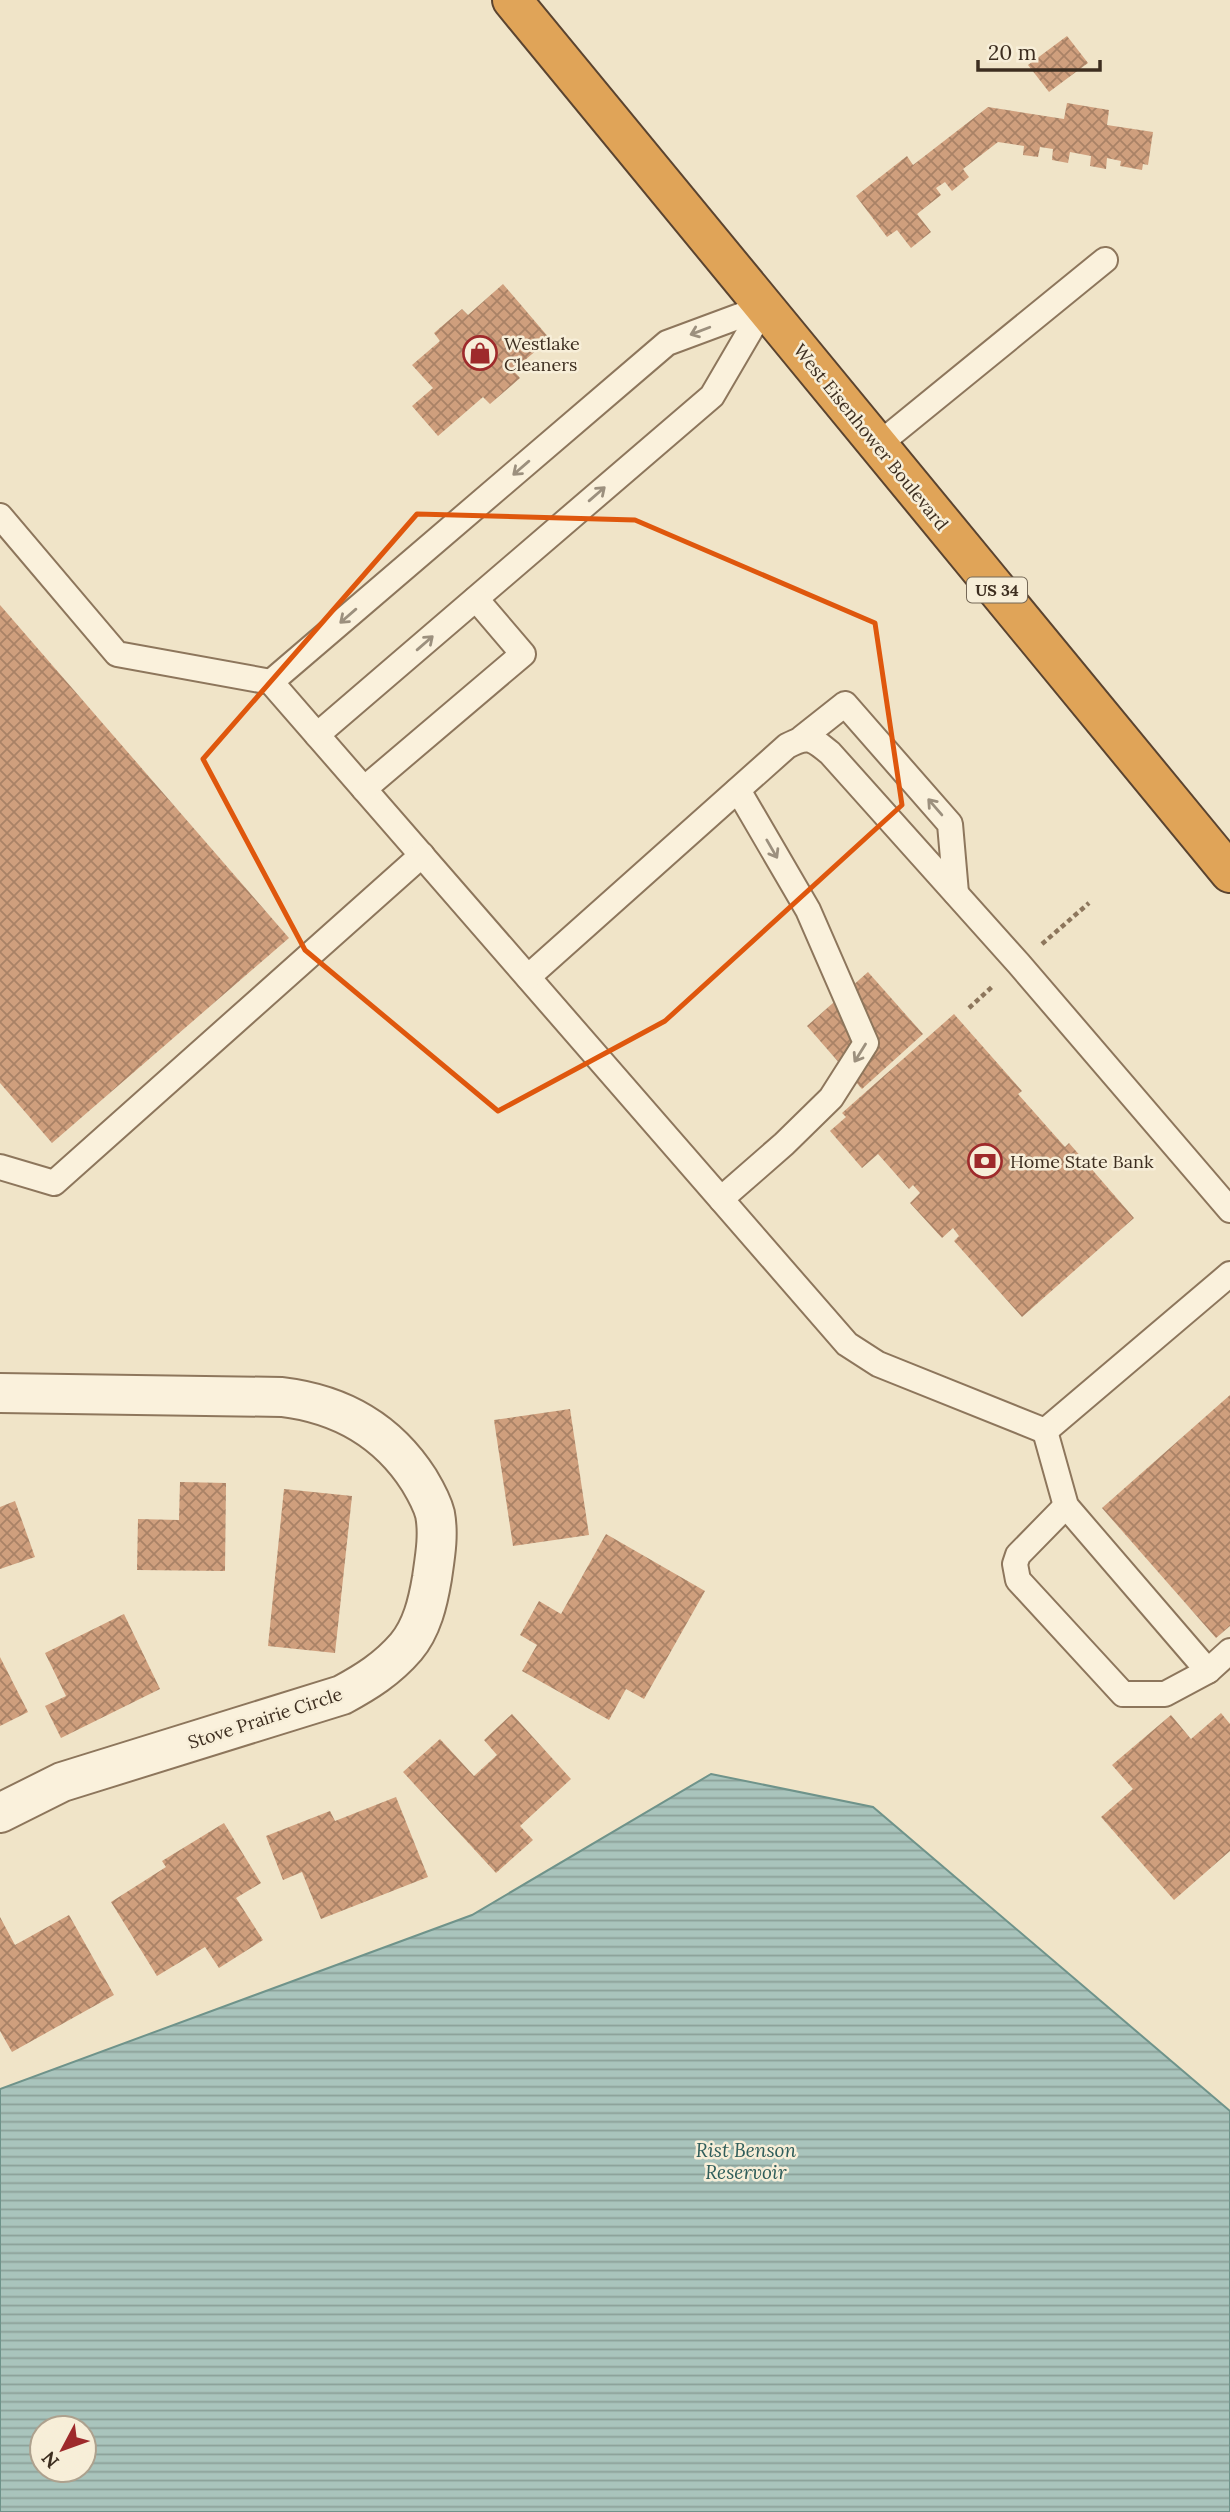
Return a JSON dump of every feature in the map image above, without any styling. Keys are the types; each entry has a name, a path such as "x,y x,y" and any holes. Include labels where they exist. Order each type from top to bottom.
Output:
{"highway":[{"name":"West Eisenhower Boulevard","path":"525,5 764,307 1230,873"}],"street":[{"name":"Stove Prairie Circle","path":"0,1393 269,1397 312,1401 369,1427 391,1444 410,1466 435,1513 436,1550 421,1622 407,1646 376,1677 342,1695 62,1783 0,1813"}],"lane":[{"path":"878,445 1105,260"},
{"path":"317,735 712,396 764,307"},
{"path":"271,682 667,343 764,307"},
{"path":"0,516 117,654 271,682 847,1344 878,1364 1045,1431"},
{"path":"364,789 523,654 476,599"},
{"path":"528,977 787,746 802,738 845,704 950,824 956,893"},
{"path":"802,738 815,740 830,753 956,893 1230,1210"},
{"path":"721,1199 831,1098 866,1042 808,910 738,790"},
{"path":"0,1167 54,1183 422,855"},
{"path":"1045,1431 1230,1274"},
{"path":"1045,1431 1066,1506 1208,1671"},
{"path":"1066,1506 1018,1555 1014,1564 1018,1580 1123,1694 1165,1694 1208,1671 1230,1651"}],"highlighted area":[{"path":"417,514 635,520 875,623 902,805 665,1021 498,1111 305,950 203,759"}],"water":[{"name":"Rist Benson Reservoir","path":"711,1774 873,1807 1230,2111 1230,2512 0,2512 0,2089 472,1915"}],"building":[{"path":"1067,36 1088,63 1049,92 1028,65"},
{"path":"1067,103 1109,110 1107,125 1153,132 1148,165 1143,164 1142,170 1120,166 1121,161 1107,158 1106,169 1090,166 1091,156 1070,152 1068,163 1052,160 1053,149 1040,147 1038,157 1023,155 1024,146 998,142 963,169 969,177 952,191 945,182 936,188 941,195 917,214 931,232 911,248 897,230 887,237 856,196 907,156 913,165 988,107 1064,119"},
{"name":"Westlake Cleaners","path":"503,284 550,339 513,370 520,378 490,404 483,397 438,436 412,406 433,388 412,365 440,341 434,333 462,309 468,315"},
{"path":"0,605 289,938 52,1143 0,1083"},
{"path":"868,972 923,1034 862,1089 807,1026"},
{"name":"Home State Bank","path":"954,1014 1022,1091 1018,1094 1065,1147 1069,1143 1134,1218 1022,1317 954,1241 959,1236 953,1228 942,1238 910,1203 920,1193 913,1185 909,1189 878,1154 862,1168 830,1131 846,1117 842,1113"},
{"path":"1230,1395 1230,1626 1216,1638 1102,1508"},
{"path":"570,1409 589,1535 513,1546 494,1420"},
{"path":"180,1482 226,1483 225,1571 137,1570 138,1519 179,1520"},
{"path":"284,1489 352,1496 335,1653 268,1646"},
{"path":"15,1501 35,1557 0,1569 0,1507"},
{"path":"606,1534 705,1591 644,1699 626,1689 609,1720 522,1671 537,1645 520,1635 539,1601 561,1614"},
{"path":"124,1614 160,1689 61,1738 45,1706 66,1696 45,1653"},
{"path":"0,1657 28,1712 0,1726"},
{"path":"1221,1713 1230,1724 1230,1851 1174,1900 1101,1817 1133,1789 1112,1765 1171,1715 1191,1739"},
{"path":"512,1714 571,1779 520,1826 533,1840 496,1873 403,1772 440,1739 474,1776 497,1755 484,1740"},
{"path":"396,1797 428,1877 321,1919 302,1872 283,1880 266,1836 330,1811 335,1821"},
{"path":"224,1823 261,1883 236,1898 263,1940 219,1968 205,1947 157,1976 111,1902 166,1867 162,1861"},
{"path":"69,1915 114,1995 12,2052 0,2031 0,1917 15,1945"}],"place":[{"name":"Westlake Cleaners","path":"480,353"},
{"name":"Home State Bank","path":"985,1161"}]}
